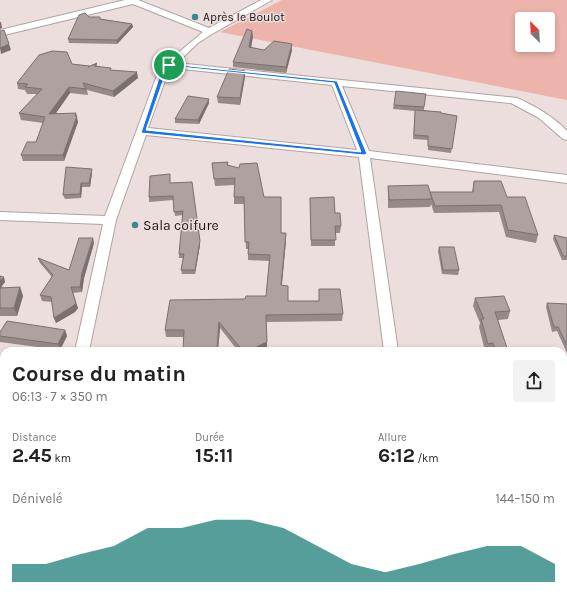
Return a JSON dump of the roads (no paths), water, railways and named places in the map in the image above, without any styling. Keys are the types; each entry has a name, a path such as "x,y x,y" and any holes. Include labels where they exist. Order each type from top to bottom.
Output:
{"street":[{"path":"83,347 110,220 143,132 161,78 169,65 208,31 268,0"},
{"path":"0,32 132,1 208,31"},
{"path":"169,65 513,100 534,108 557,125 567,138"},
{"path":"336,82 364,154 390,347"},
{"path":"143,132 364,154 567,179"},
{"path":"0,216 110,220"}],"place":[{"name":"Après le Boulot","path":"195,17"},
{"name":"Sala coifure","path":"135,225"}]}
